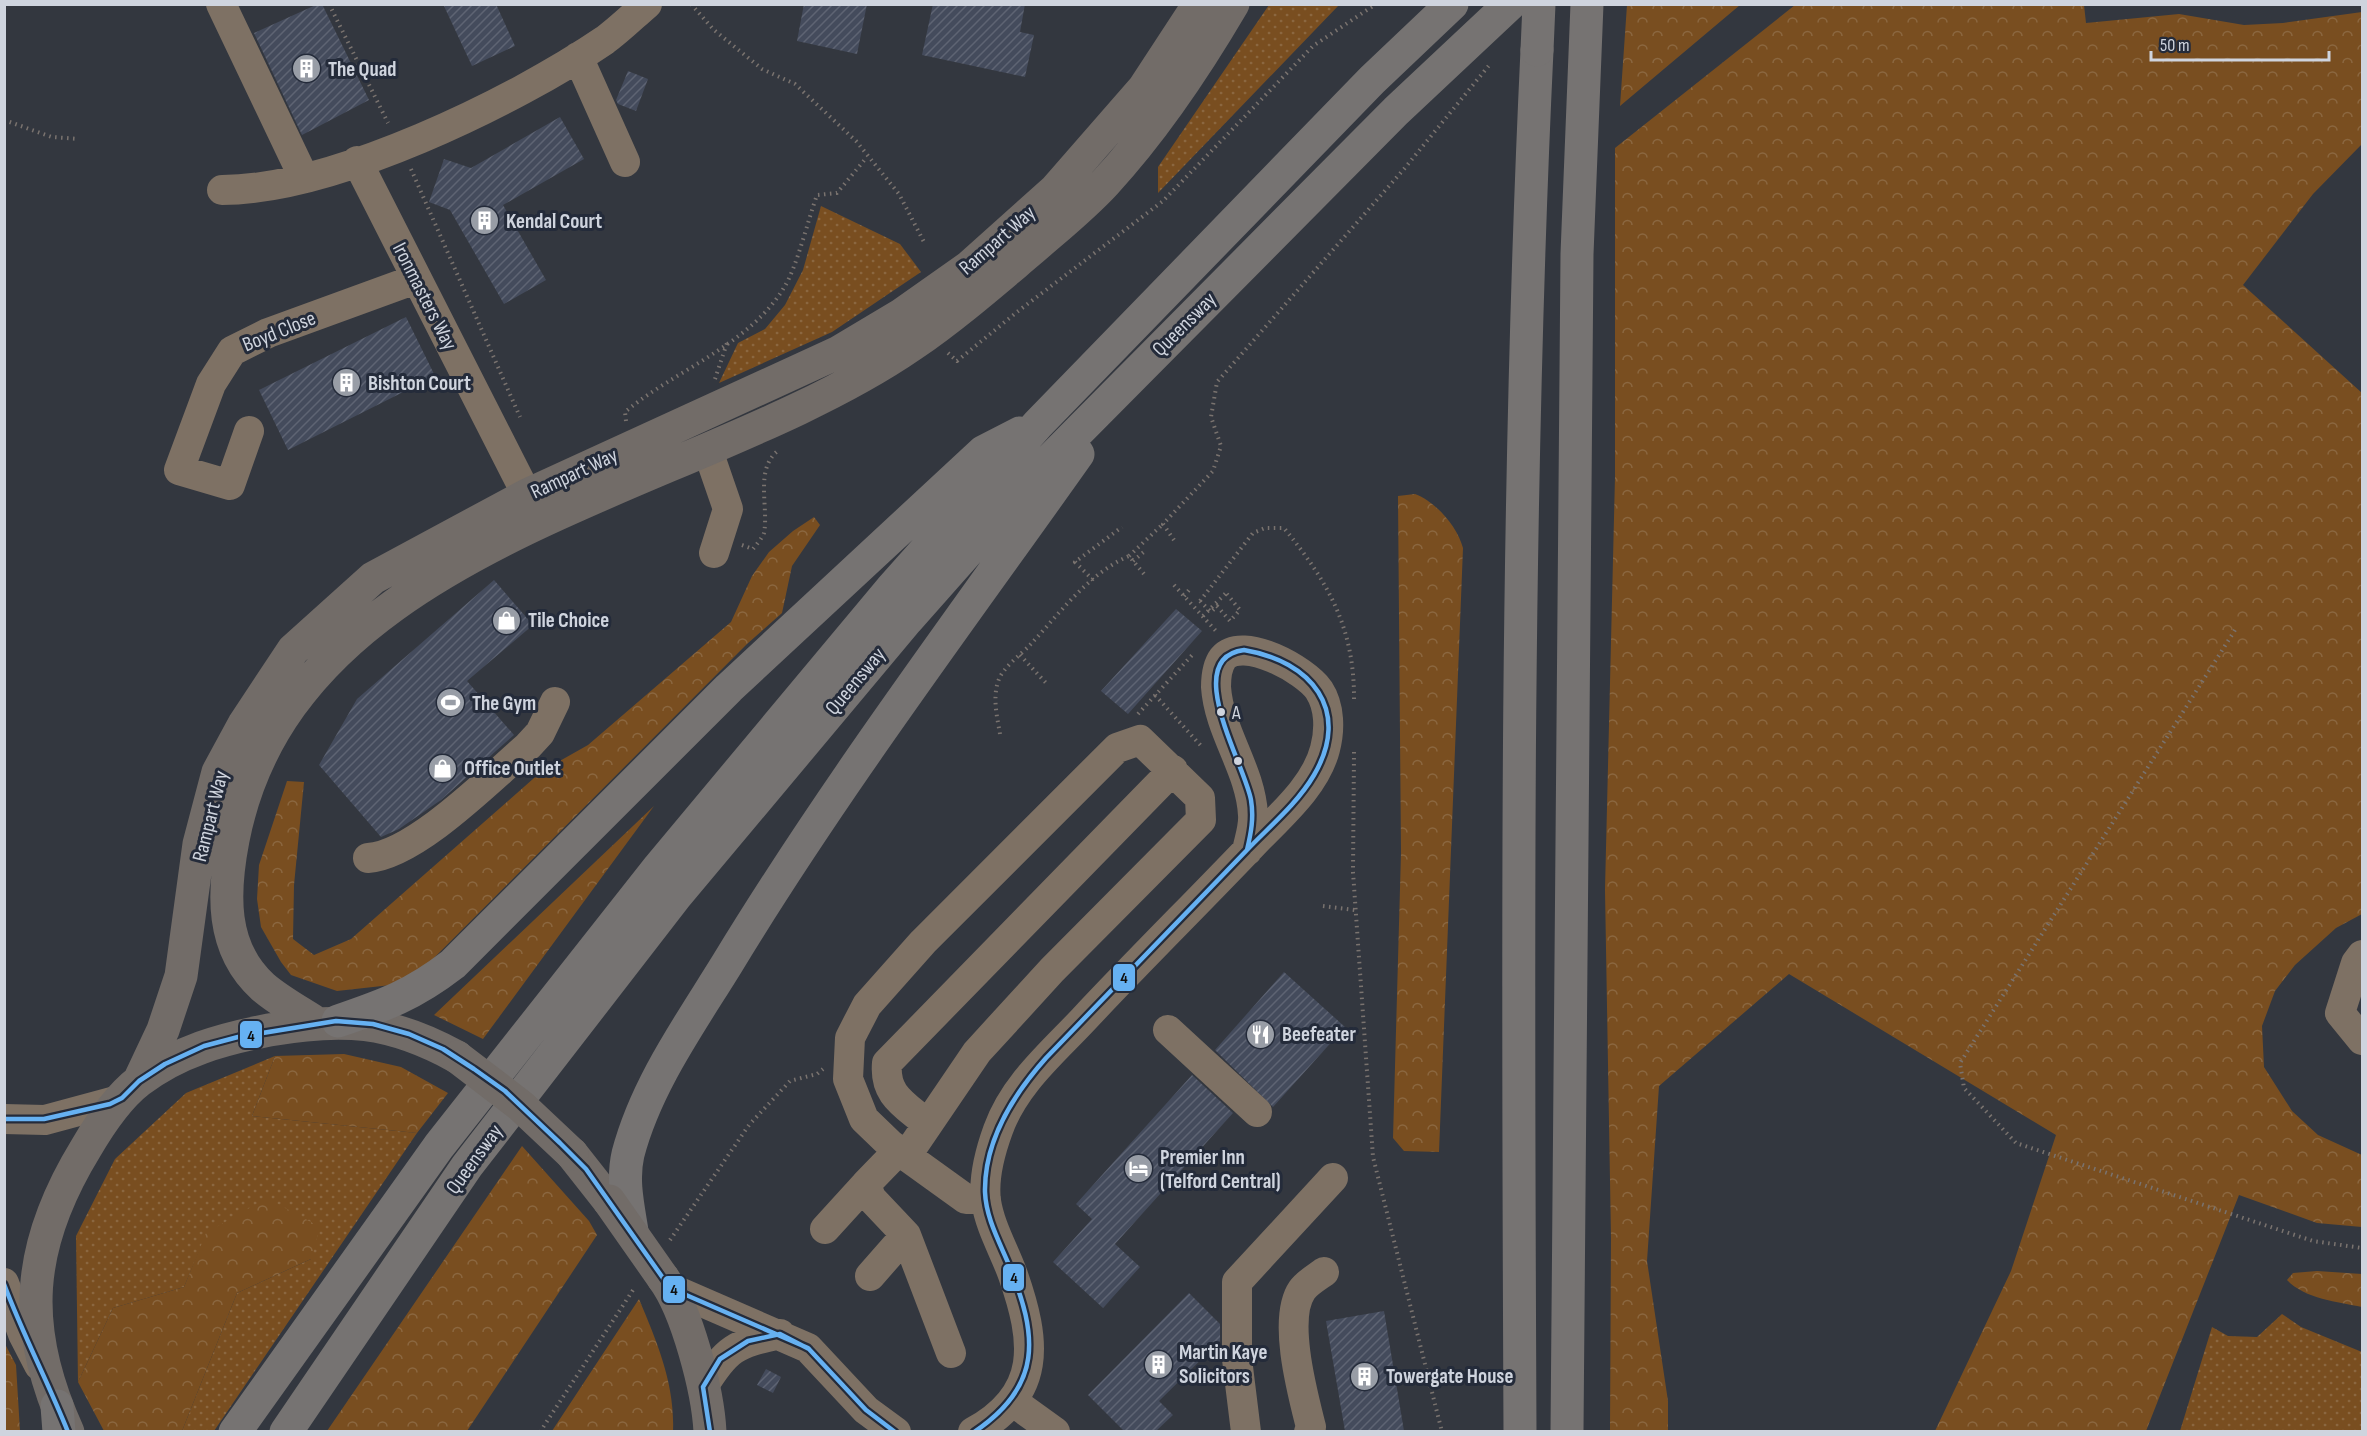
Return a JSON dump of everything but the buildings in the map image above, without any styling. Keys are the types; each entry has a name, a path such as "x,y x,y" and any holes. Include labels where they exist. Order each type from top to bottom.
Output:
{"highway":[{"name":"Queensway","path":"235,1431 439,1146 659,867 891,589 1038,424 1372,80 1452,4"},
{"name":"Queensway","path":"286,1431 466,1166 676,896 907,620 1037,472 1388,119 1510,4"},
{"path":"1520,1431 1518,926 1526,281 1539,4"},
{"path":"1567,1431 1577,254 1587,5"},
{"path":"617,1193 642,1110 666,1064 771,891 1090,436 1112,399"},
{"path":"327,1022 394,1002 423,987 453,964 729,688 983,452 1038,424"}],"main road":[{"name":"Rampart Way","path":"58,1412 36,1322 35,1278 46,1226 75,1166 129,1090 163,1029 182,976 199,844 218,772 250,715 294,650 373,578 527,495 839,352 901,315 969,267 1055,190 1144,88 1199,4"},
{"name":"Rampart Way","path":"327,1022 262,986 236,951 226,916 227,874 245,789 278,725 322,666 396,604 502,540 806,407 869,374 978,296 1105,183 1162,113 1233,4"},
{"path":"129,1090 183,1054 222,1039 327,1022 388,1028 431,1042 457,1057 521,1106 617,1193 632,1231 690,1339 709,1417"}],"street":[{"path":"221,4 304,178"},
{"path":"222,190 247,190 304,178 357,161 405,157 482,109 578,57 607,38 647,4"},
{"path":"578,57 625,162"},
{"name":"Ironmasters Way","path":"357,161 527,495"},
{"name":"Boyd Close","path":"249,431 230,484 179,470 211,384 232,351 268,333 416,279"},
{"path":"708,451 728,509 716,546"},
{"path":"973,1431 995,1420 1012,1401 1028,1372 1030,1338 1013,1275 993,1227 986,1199 986,1170 998,1128 1019,1088 1247,851 1296,800 1325,750 1329,718 1319,690 1298,670 1264,654 1225,641 1224,657 1218,669 1217,702 1250,791 1253,818 1247,851"},
{"path":"368,858 383,857 422,837 528,746 540,733 555,702"},
{"path":"825,1229 866,1184 903,1152 977,1052 1052,970 1202,819 1200,798 1140,740 1117,748 923,942 867,1005 850,1038 848,1078 864,1119 903,1152 966,1199 986,1199"},
{"path":"926,1123 893,1095 885,1078 887,1063 1173,770"},
{"path":"2362,955 2356,963 2340,1013 2362,1040"},
{"path":"1168,1030 1257,1112"},
{"path":"4,1119 45,1120 129,1090"},
{"path":"1246,1431 1237,1359 1237,1282 1333,1178"},
{"path":"866,1184 871,1198 906,1235 951,1353"},
{"path":"870,1276 906,1235"},
{"path":"1309,1431 1311,1427 1298,1359 1296,1310 1302,1289 1324,1272"},
{"path":"658,1282 808,1348 866,1410 896,1431"},
{"path":"4,1283 23,1334 58,1412"},
{"path":"709,1417 720,1359 748,1341 780,1334"},
{"path":"1012,1401 1055,1431"}],"path":[{"path":"328,4 405,157 520,418"},
{"path":"691,4 714,30 762,69 795,84 856,141 899,194 924,242"},
{"path":"943,349 957,361 1017,312 1163,201 1313,46 1376,4"},
{"path":"1000,734 994,704 1000,678 1093,580 1129,556 1213,471 1221,446 1211,417 1217,382 1404,169 1497,57"},
{"path":"4,120 52,137 79,139"},
{"path":"627,423 625,412 648,393 728,342 763,315 786,285 817,195 837,193 867,157"},
{"path":"712,387 728,342"},
{"path":"716,546 753,549 764,535 764,474 774,454 782,448"},
{"path":"1163,524 1174,540"},
{"path":"1093,580 1075,562 1122,526"},
{"path":"1203,616 1226,593 1240,610 1230,621 1217,606 1211,612 1200,601 1253,534 1265,528 1284,528 1316,567 1342,617 1352,663 1354,705"},
{"path":"1133,561 1145,551"},
{"path":"1129,556 1144,574"},
{"path":"1174,585 1225,641"},
{"path":"1184,596 1189,590"},
{"path":"2235,630 1960,1063 1964,1088 2016,1143 2313,1241 2362,1248"},
{"path":"1208,638 1225,641"},
{"path":"1134,718 1200,646"},
{"path":"1020,655 1046,683"},
{"path":"1155,695 1210,755"},
{"path":"1354,748 1355,910 1373,1156 1442,1431"},
{"path":"1323,906 1355,910"},
{"path":"668,1243 749,1125 790,1080 817,1074 826,1066"},
{"path":"540,1431 658,1282"}],"green space":[{"path":"1627,4 1740,5 1620,106"},
{"path":"1269,5 1339,5 1158,193 1158,167"},
{"path":"1795,5 2084,5 2086,23 2179,14 2244,25 2283,23 2362,12 2362,144 2313,194 2243,285 2362,393 2362,914 2336,928 2295,965 2275,991 2262,1026 2264,1067 2292,1111 2318,1135 2362,1155 2362,1227 2317,1223 2239,1195 2146,1431 1935,1431 2011,1271 2056,1135 1789,974 1659,1086 1647,1261 1668,1401 1668,1431 1610,1431 1611,1238 1605,890 1615,477 1615,148"},
{"path":"821,206 900,244 921,272 832,332 719,383 738,343 765,329 785,305 803,270"},
{"path":"1415,494 1431,503 1445,516 1456,531 1463,548 1439,1152 1404,1151 1393,1138 1401,853 1398,496"},
{"path":"814,517 820,525 792,566 782,613 747,644 409,983 337,991 291,975 261,927 257,899 259,865 287,781 304,782 294,885 293,939 314,955 351,939 542,771 588,745 731,622 752,576 769,552 793,531"},
{"path":"654,806 483,1039 434,1015"},
{"path":"344,1054 401,1067 448,1093 417,1133 252,1116 275,1056"},
{"path":"275,1056 252,1116 417,1133 214,1431 182,1431 237,1293 311,1259 207,1233 184,1287 113,1308 78,1382 76,1236 115,1159 186,1093"},
{"path":"522,1146 589,1221 597,1235 467,1431 327,1431"},
{"path":"267,1198 320,1227 311,1259 237,1293 182,1431 104,1431 78,1382 113,1308 184,1287 206,1233"},
{"path":"2317,1271 2362,1274 2362,1307 2312,1296 2287,1280 2293,1273"},
{"path":"639,1299 664,1364 671,1397 673,1431 552,1431"},
{"path":"2282,1314 2301,1327 2362,1352 2362,1431 2180,1431 2212,1327 2228,1336 2257,1337"},
{"path":"4,1342 16,1365 20,1431 5,1431"}],"transit line":[{"name":"4","path":"1244,650 1268,656 1289,665 1306,677 1318,692 1326,710 1329,730 1325,751 1307,786 1247,850 1252,825 1251,800 1221,715 1217,692 1217,672 1226,657 1244,650"},
{"name":"4","path":"974,1432 997,1415 1013,1396 1023,1378 1028,1358 1029,1337 1019,1291 990,1220 986,1202 986,1173 989,1154 1003,1119 1022,1087 1046,1058 1247,850"},
{"name":"4","path":"4,1119 44,1119 110,1104 122,1098 139,1081 165,1064 204,1046 238,1037 336,1021 373,1024 409,1034 443,1049 505,1091 560,1143 586,1169 670,1288 808,1348 866,1410 895,1432"},
{"name":"4","path":"4,1284 68,1432"},
{"name":"4","path":"710,1432 703,1387 720,1359 748,1341 780,1334 809,1349"}],"place":[{"name":"The Quad","path":"307,69"},
{"name":"Kendal Court","path":"485,221"},
{"name":"Bishton Court","path":"347,383"},
{"name":"Tile Choice","path":"507,620"},
{"name":"The Gym","path":"451,703"},
{"name":"A","path":"1221,712"},
{"name":"Office Outlet","path":"443,768"},
{"name":"Beefeater","path":"1261,1034"},
{"name":"Premier Inn (Telford Central)","path":"1139,1169"},
{"name":"Martin Kaye Solicitors","path":"1158,1364"},
{"name":"Towergate House","path":"1365,1376"}]}
